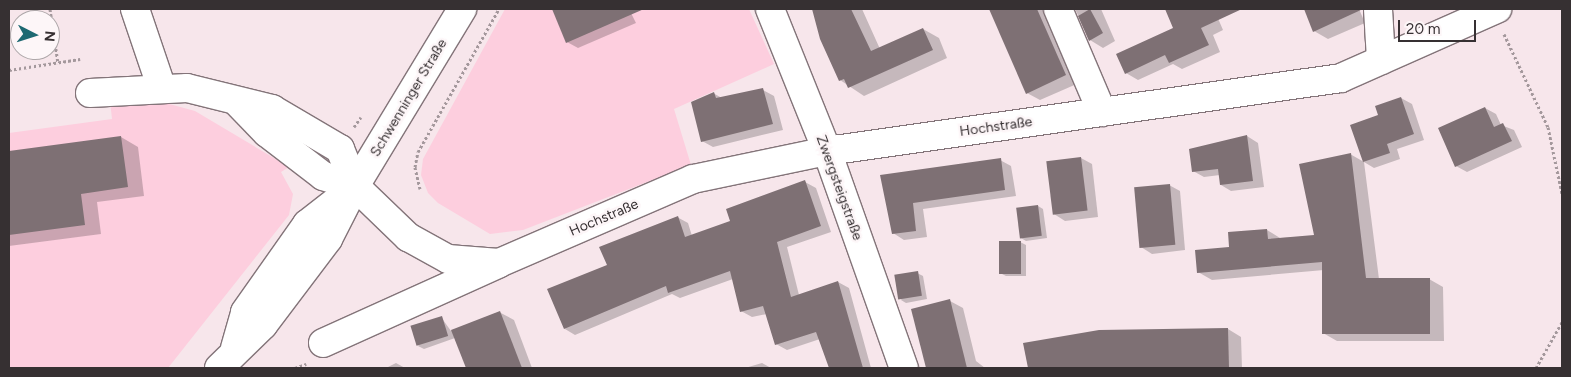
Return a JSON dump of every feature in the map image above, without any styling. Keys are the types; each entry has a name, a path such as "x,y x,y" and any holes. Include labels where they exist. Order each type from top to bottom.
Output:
{"street":[{"path":"135,9 161,86"},
{"name":"Schwenninger Straße","path":"227,358 245,312 307,224 355,186 462,9"},
{"name":"Zwergsteigstraße","path":"770,9 827,151 904,368"},
{"path":"1058,9 1102,112"},
{"path":"1378,9 1381,60"},
{"name":"Hochstraße","path":"323,344 499,263 693,180 827,151 1341,78 1495,10"},
{"path":"90,93 161,86 211,93 239,104 272,109 320,135 340,150 355,186"},
{"name":"Hochstraße","path":"355,186 408,237 448,259 499,263"}],"path":[{"path":"50,9 58,63"},
{"path":"420,190 415,167 418,152 499,9"},
{"path":"1495,10 1548,127 1562,194"},
{"path":"9,70 80,59"},
{"path":"356,124 361,117"},
{"path":"1536,368 1562,322"}],"shaded area":[{"path":"505,9 749,9 774,64 674,109 691,165 523,230 490,234 438,203 428,193 421,175 423,159"},
{"path":"110,101 162,102 195,111 289,167 281,172 293,194 289,215 168,368 9,368 9,133 112,119"}],"building":[{"path":"552,9 644,9 566,43"},
{"path":"812,9 851,9 871,51 923,28 933,50 848,88 844,79 839,81 820,39"},
{"path":"989,9 1037,9 1066,75 1026,94"},
{"path":"1090,9 1103,33 1089,41 1078,16"},
{"path":"1165,9 1242,9 1201,28 1209,45 1169,63 1165,55 1125,74 1116,54 1173,28"},
{"path":"1304,9 1363,9 1313,32"},
{"path":"763,88 773,124 701,142 691,102 714,92 716,98"},
{"path":"1401,97 1414,134 1387,144 1390,153 1363,162 1350,125 1378,115 1375,106"},
{"path":"1485,107 1494,127 1503,123 1512,141 1455,167 1438,128"},
{"path":"1247,135 1253,181 1220,185 1218,169 1192,172 1189,149"},
{"path":"121,136 128,187 81,194 85,225 9,235 9,151"},
{"path":"1351,153 1366,278 1430,278 1430,334 1322,334 1322,262 1197,273 1195,250 1229,247 1228,232 1267,229 1268,239 1314,235 1299,164"},
{"path":"1081,157 1088,211 1053,215 1046,161"},
{"path":"1001,158 1005,190 913,203 916,231 892,234 880,175"},
{"path":"805,180 821,226 777,242 791,297 838,281 863,368 829,368 816,332 775,345 763,306 740,312 730,271 668,293 666,286 564,329 547,289 607,265 599,247 678,216 685,237 730,221 726,209"},
{"path":"1170,184 1175,245 1139,248 1134,187"},
{"path":"1038,205 1042,236 1020,238 1016,208"},
{"path":"999,241 1021,241 1021,274 999,274"},
{"path":"918,271 922,296 898,299 894,275"},
{"path":"950,299 967,368 926,368 911,309"},
{"path":"500,311 522,368 466,368 451,330"},
{"path":"442,316 448,336 417,346 410,326"},
{"path":"1228,328 1229,368 1028,368 1023,343 1099,330"}]}
